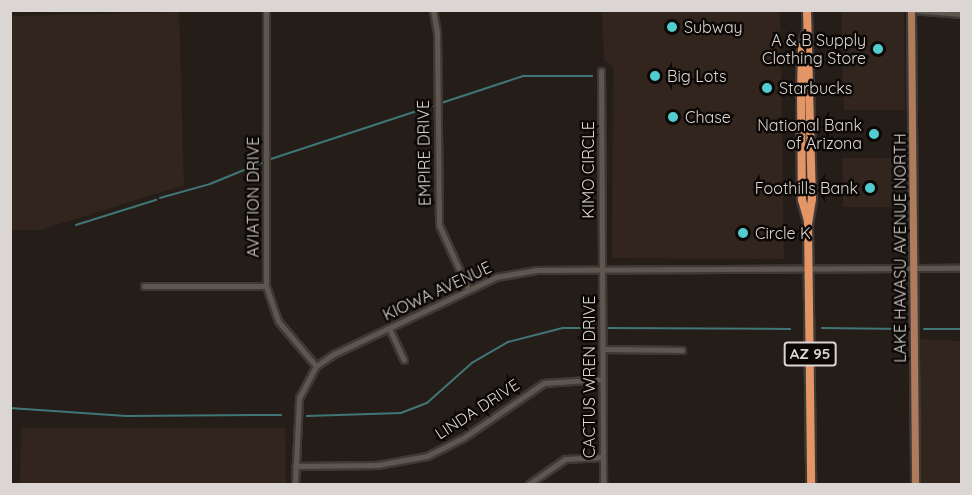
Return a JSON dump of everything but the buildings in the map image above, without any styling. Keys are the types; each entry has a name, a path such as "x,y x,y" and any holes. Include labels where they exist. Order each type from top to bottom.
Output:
{"highway":[{"name":"AZ 95","path":"807,10 807,31 802,47 801,102 802,200 808,224 811,484"}],"main road":[{"name":"LAKE HAVASU AVENUE NORTH","path":"911,10 915,269 915,484"}],"street":[{"name":"AVIATION DRIVE","path":"266,10 267,286 278,321 316,366"},
{"name":"EMPIRE DRIVE","path":"433,10 439,225 468,289"},
{"path":"911,10 962,14"},
{"name":"KIMO CIRCLE","path":"601,71 602,269"},
{"name":"KIOWA AVENUE","path":"316,366 468,289 514,273 602,269 962,268"},
{"name":"CACTUS WREN DRIVE","path":"602,269 603,484"},
{"path":"144,286 267,286"},
{"path":"389,328 404,360"},
{"path":"603,348 682,350"},
{"path":"295,484 298,398 316,366"},
{"name":"LINDA DRIVE","path":"295,466 404,462 446,447 544,383 602,379"},
{"path":"529,484 564,459 603,457"}],"shaded area":[{"path":"602,11 780,11 784,259 612,258 613,67 604,60"},
{"path":"841,11 904,11 905,110 844,110"},
{"path":"179,12 184,185 40,230 11,230 11,16"},
{"path":"842,158 906,158 906,207 843,207"},
{"path":"920,339 961,341 961,484 919,484"},
{"path":"21,428 285,428 286,484 20,484"}],"waterway":[{"path":"268,160 524,76 592,76"},
{"path":"160,198 210,184 264,162"},
{"path":"76,225 156,200"},
{"path":"307,416 401,413 427,403 472,363 508,342 563,328 600,328"},
{"path":"605,328 790,329"},
{"path":"822,328 902,329"},
{"path":"924,329 962,329"},
{"path":"10,408 126,416 281,415"}],"place":[{"name":"Subway","path":"672,27"},
{"name":"A & B Supply Clothing Store","path":"878,49"},
{"name":"Big Lots","path":"655,76"},
{"name":"Starbucks","path":"767,88"},
{"name":"Chase","path":"673,117"},
{"name":"National Bank of Arizona","path":"874,134"},
{"name":"Foothills Bank","path":"870,188"},
{"name":"Circle K","path":"743,233"}]}
